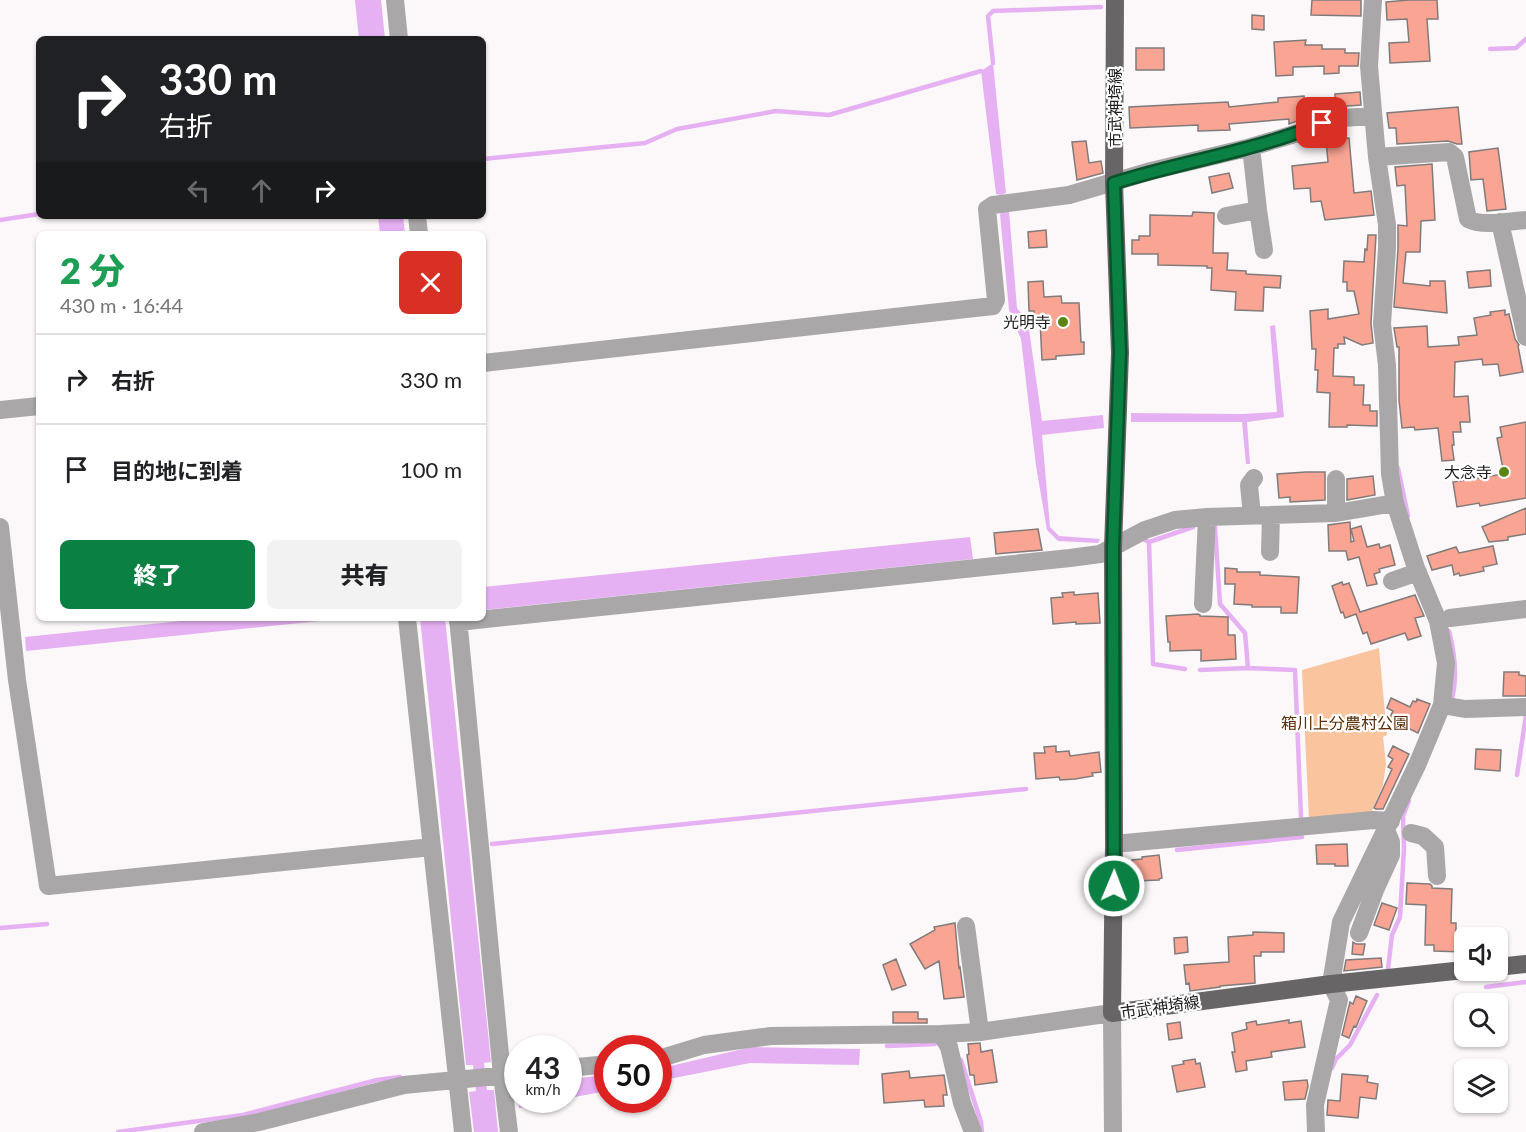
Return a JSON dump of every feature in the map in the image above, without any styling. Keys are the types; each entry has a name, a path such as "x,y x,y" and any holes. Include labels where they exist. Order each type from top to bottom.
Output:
{"main road":[{"name":"市武神埼線","path":"1115,0 1114,183 1120,352 1113,547 1112,1013 1331,984 1454,971"},
{"path":"1508,966 1526,964"}],"street":[{"path":"395,0 399,36"},
{"path":"1359,933 1391,855 1391,842 1418,764 1448,706 1446,663 1438,621 1418,572 1395,503 1390,474 1387,365 1382,324 1388,225 1383,156 1373,116 1369,66 1373,0"},
{"path":"486,363 993,306 996,300 987,209 993,205 1069,195 1151,171 1251,147 1322,123 1342,118 1373,116"},
{"path":"1251,147 1264,250"},
{"path":"1383,156 1449,152 1455,157 1468,219 1474,223 1526,220"},
{"path":"1226,216 1258,210"},
{"path":"1500,222 1526,337"},
{"path":"0,410 36,406"},
{"path":"1252,516 1249,485 1254,478"},
{"path":"1336,479 1336,513"},
{"path":"486,617 1070,558 1100,554 1145,530 1175,520 1336,513 1395,503"},
{"path":"1270,552 1271,515"},
{"path":"1203,604 1207,518"},
{"path":"0,527 8,681 48,886 432,847"},
{"path":"1392,581 1418,572"},
{"path":"1450,618 1526,609"},
{"path":"407,621 432,847 488,1077 509,1132"},
{"path":"458,621 488,1077 463,1132"},
{"path":"1448,706 1465,709 1526,708"},
{"path":"1114,844 1373,820 1396,831 1423,836 1436,847 1437,876"},
{"path":"1316,1132 1316,1104 1339,1000 1331,984 1341,922 1396,831"},
{"path":"966,926 980,1032"},
{"path":"672,1055 704,1045 771,1036 980,1032 1112,1013 1113,1132"},
{"path":"941,1034 949,1047 962,1103 973,1132"},
{"path":"203,1132 259,1122 404,1085 488,1077"}],"green space":[{"name":"箱川上分農村公園","path":"1379,648 1387,735 1383,737 1386,764 1383,785 1370,815 1309,820 1302,670"}],"shaded area":[{"path":"355,0 381,0 385,36 359,36"},
{"path":"993,63 1006,193 1001,195 996,194 981,71"},
{"path":"1009,211 1017,308 1028,322 1042,421 1103,415 1104,428 1042,435 1050,527 1059,536 1100,539 1098,543 1058,541 1047,530 1036,466 1021,339 1009,310 1000,214"},
{"path":"378,219 403,219 405,231 380,231"},
{"path":"1275,325 1284,417 1247,422 1250,464 1246,464 1242,422 1131,422 1131,413 1277,412 1270,326"},
{"path":"970,537 973,559 486,610 486,587"},
{"path":"181,621 320,621 26,651 25,637"},
{"path":"420,621 445,621 491,1062 484,1063 487,1090 494,1090 498,1132 474,1132 469,1092 476,1091 473,1065 466,1065"},
{"path":"751,1047 860,1049 859,1065 750,1063 672,1078 672,1066"},
{"path":"594,1076 594,1093 582,1096 582,1078"}],"building":[{"path":"1312,0 1361,0 1361,16 1311,15"},
{"path":"1437,0 1438,19 1427,19 1430,61 1390,63 1389,43 1409,42 1407,19 1387,20 1386,2"},
{"path":"1252,15 1264,16 1264,30 1252,29"},
{"path":"1306,40 1305,45 1322,45 1322,49 1345,49 1345,53 1359,53 1358,66 1339,66 1339,73 1324,74 1324,66 1293,67 1293,75 1276,76 1274,42"},
{"path":"1136,48 1164,48 1164,70 1136,70"},
{"path":"1360,92 1361,105 1335,107 1335,94"},
{"path":"1304,96 1306,118 1289,124 1289,119 1229,124 1230,130 1198,131 1198,125 1130,128 1129,107 1228,102 1229,107 1278,102 1278,98"},
{"path":"1458,107 1462,144 1448,141 1397,144 1396,128 1389,128 1387,113"},
{"path":"1349,138 1354,193 1371,191 1374,215 1325,220 1321,201 1311,202 1310,188 1294,189 1292,166 1328,162 1326,140"},
{"path":"1086,141 1089,163 1101,161 1103,173 1077,180 1072,142"},
{"path":"1498,148 1506,209 1487,211 1483,179 1471,180 1469,152"},
{"path":"1432,164 1435,220 1421,221 1420,252 1406,252 1403,283 1430,286 1430,281 1445,281 1447,313 1394,307 1398,225 1407,226 1405,185 1397,186 1395,167"},
{"path":"1229,173 1233,188 1212,193 1209,177"},
{"path":"1193,212 1214,213 1213,253 1228,253 1227,270 1246,271 1246,274 1281,276 1280,288 1264,287 1263,311 1235,310 1236,292 1211,290 1212,268 1158,265 1158,254 1132,254 1132,240 1139,240 1139,236 1150,236 1150,215 1192,216"},
{"path":"1046,230 1047,247 1029,248 1028,232"},
{"path":"1368,235 1376,235 1371,323 1373,343 1362,345 1344,337 1345,344 1338,344 1338,348 1334,348 1333,376 1354,377 1354,385 1364,385 1363,405 1370,405 1370,411 1377,411 1377,426 1329,427 1330,393 1317,392 1318,370 1315,370 1316,349 1312,349 1310,311 1328,309 1328,319 1359,314 1354,291 1347,291 1347,282 1343,282 1344,261 1364,262"},
{"path":"1490,270 1491,286 1469,288 1467,272"},
{"path":"1043,281 1044,297 1061,296 1062,303 1079,303 1081,342 1084,342 1084,354 1056,356 1056,359 1042,360 1040,321 1035,321 1034,311 1029,311 1028,282"},
{"path":"1505,310 1505,315 1509,314 1515,339 1519,345 1523,372 1500,376 1498,364 1483,365 1482,359 1455,362 1454,397 1468,396 1470,422 1460,422 1461,432 1453,432 1454,460 1442,461 1438,428 1415,430 1414,427 1402,428 1399,400 1399,347 1397,347 1394,328 1427,326 1428,347 1459,345 1458,337 1477,335 1474,318 1491,315 1490,312"},
{"path":"1526,422 1526,498 1480,506 1479,503 1457,507 1453,482 1504,474 1497,438 1502,437 1500,427"},
{"path":"1325,472 1325,500 1290,502 1290,497 1279,498 1277,474"},
{"path":"1373,476 1375,495 1347,500 1347,479"},
{"path":"1526,508 1526,534 1508,537 1508,540 1489,542 1482,527"},
{"path":"1350,522 1351,542 1354,541 1351,529 1361,526 1367,547 1379,544 1380,548 1390,545 1395,565 1379,569 1380,572 1374,574 1377,584 1367,586 1359,557 1348,560 1346,551 1329,551 1328,525"},
{"path":"1038,529 1042,550 996,554 994,533"},
{"path":"1493,546 1497,564 1483,567 1484,571 1460,576 1459,573 1454,575 1452,565 1432,570 1427,556 1456,547 1459,553"},
{"path":"1225,568 1237,569 1237,572 1260,572 1260,575 1299,577 1297,613 1281,613 1281,607 1252,607 1252,605 1234,604 1235,584 1225,584"},
{"path":"1342,582 1343,585 1349,583 1360,612 1415,595 1424,616 1415,618 1421,636 1408,640 1405,633 1371,644 1367,632 1363,634 1356,614 1345,618 1343,612 1341,613 1332,586"},
{"path":"1074,592 1074,595 1098,593 1100,623 1053,624 1051,598 1063,597 1062,593"},
{"path":"1198,614 1228,617 1228,635 1235,635 1236,659 1201,661 1201,650 1170,651 1166,616"},
{"path":"1504,672 1519,672 1519,675 1526,676 1526,696 1503,696"},
{"path":"1391,698 1410,707 1417,699 1430,704 1418,733 1389,719 1393,711 1387,708"},
{"path":"1056,746 1056,752 1069,751 1070,756 1099,752 1101,772 1075,779 1060,780 1059,777 1036,779 1034,753 1045,753 1044,747"},
{"path":"1393,746 1409,754 1383,809 1376,809 1374,808 1392,769 1388,767 1393,759 1388,756"},
{"path":"1476,749 1501,750 1500,771 1475,769"},
{"path":"1347,844 1348,866 1317,864 1316,845"},
{"path":"1159,855 1162,878 1159,880 1136,881 1135,874 1125,875 1125,863 1142,859 1142,857"},
{"path":"1407,883 1430,884 1432,888 1452,889 1451,923 1456,923 1454,952 1434,951 1434,945 1425,945 1426,905 1406,904"},
{"path":"1382,903 1397,908 1389,930 1374,925"},
{"path":"955,923 964,997 944,999 939,961 925,969 910,944 935,930 934,927"},
{"path":"1253,932 1284,933 1284,952 1261,952 1261,956 1254,956 1255,983 1190,991 1189,983 1186,984 1184,965 1229,962 1228,937 1253,935"},
{"path":"1187,937 1188,952 1175,954 1174,938"},
{"path":"1353,942 1365,944 1363,955 1352,954"},
{"path":"1381,958 1382,967 1344,971 1346,960"},
{"path":"896,959 906,985 892,990 883,965"},
{"path":"1356,996 1367,1001 1349,1038 1342,1035 1350,1002 1353,1004"},
{"path":"893,1012 918,1012 918,1019 927,1019 927,1023 893,1023"},
{"path":"1289,1020 1289,1023 1301,1021 1305,1047 1271,1052 1272,1057 1246,1061 1247,1070 1236,1072 1232,1052 1235,1052 1232,1033 1247,1029 1246,1023 1256,1021 1257,1025"},
{"path":"1180,1022 1182,1038 1169,1040 1167,1024"},
{"path":"980,1043 981,1052 992,1050 997,1082 975,1085 974,1075 970,1075 968,1044"},
{"path":"1195,1059 1196,1064 1200,1063 1205,1087 1177,1092 1172,1066"},
{"path":"909,1071 910,1078 944,1075 947,1095 943,1095 944,1106 925,1107 924,1100 884,1103 882,1074"},
{"path":"1342,1074 1368,1076 1367,1082 1378,1084 1376,1099 1360,1097 1358,1118 1327,1115 1328,1100 1340,1101"},
{"path":"1307,1080 1305,1099 1285,1100 1283,1082"}],"waterway":[{"path":"993,63 988,16 993,11 1101,7"},
{"path":"1490,49 1516,48 1526,39"},
{"path":"486,159 645,143 677,129 776,111 829,115 981,71"},
{"path":"0,220 36,214"},
{"path":"1398,468 1408,516"},
{"path":"1149,542 1193,527"},
{"path":"1215,527 1220,604 1245,633 1248,668"},
{"path":"1143,539 1149,542 1153,664 1185,669"},
{"path":"1449,631 1455,666 1451,702"},
{"path":"1200,670 1248,668 1295,670 1301,817"},
{"path":"1517,775 1526,715"},
{"path":"492,844 1026,789"},
{"path":"1388,969 1392,935 1400,917 1404,848 1403,816 1409,801"},
{"path":"1177,850 1302,837"},
{"path":"0,928 47,924"},
{"path":"1486,987 1526,982"},
{"path":"1332,1068 1336,1059 1350,1045 1377,995"},
{"path":"887,1046 935,1044"},
{"path":"961,1060 981,1122 982,1132"},
{"path":"118,1132 243,1115 377,1080 400,1077"}],"place":[{"name":"光明寺","path":"1063,322"},
{"name":"大念寺","path":"1504,472"}],"route":[{"path":"1114,886 1113,547 1120,352 1114,183 1151,171 1251,147 1322,123"}]}
